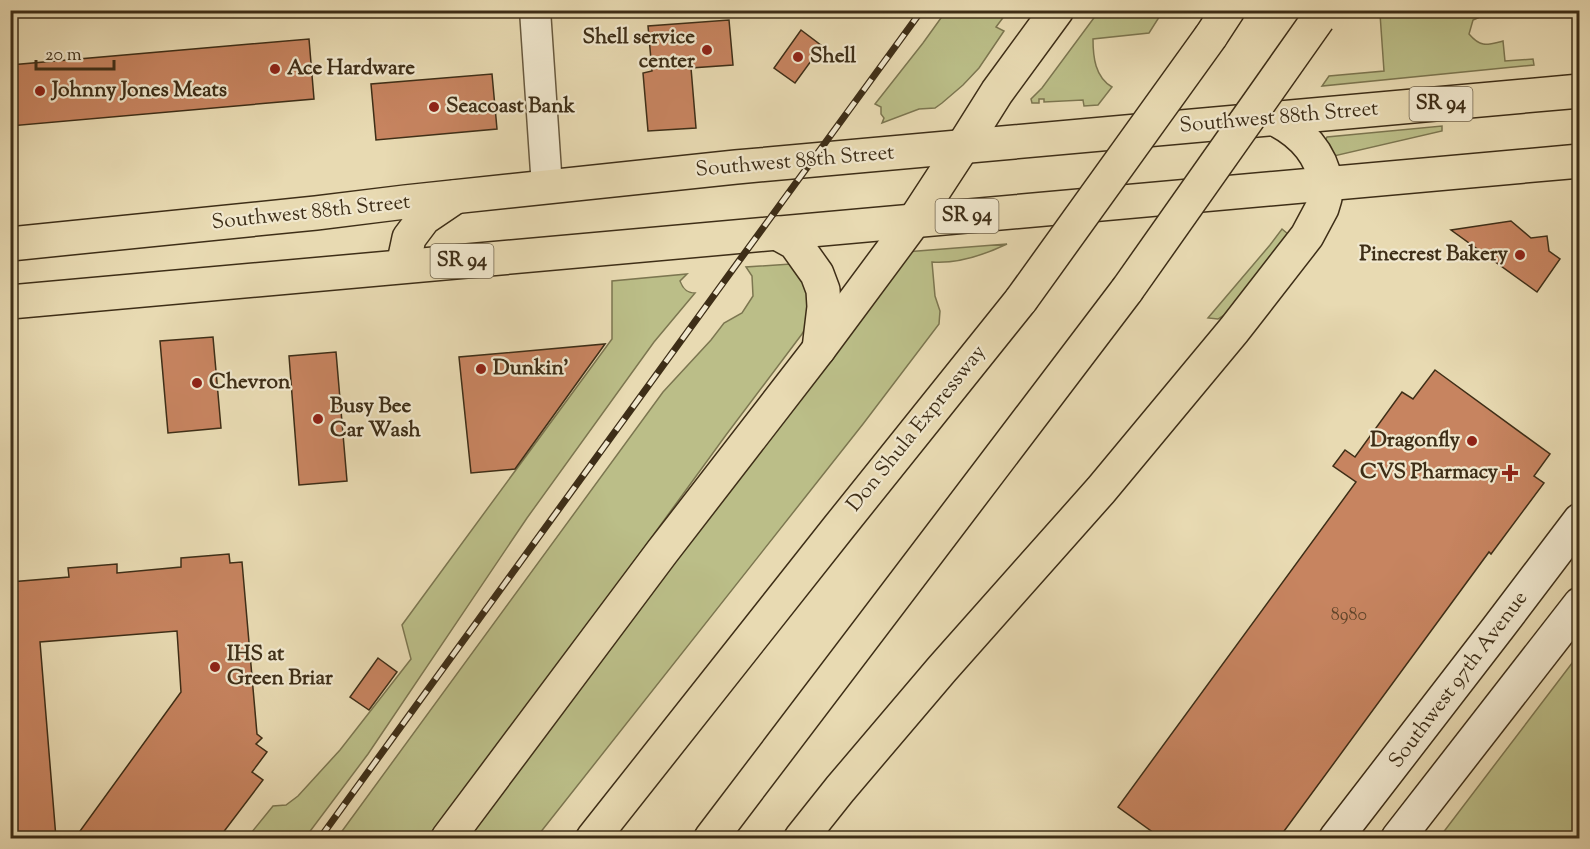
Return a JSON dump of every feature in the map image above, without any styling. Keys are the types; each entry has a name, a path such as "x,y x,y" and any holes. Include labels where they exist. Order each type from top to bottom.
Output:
{"main road":[{"path":"448,838 914,221 997,92 1057,10"},
{"path":"711,838 1126,290 1320,15"},
{"name":"Don Shula Expressway","path":"593,838 1021,300 1220,23"},
{"name":"Southwest 88th Street","path":"10,244 963,146 1580,91"},
{"path":"801,838 942,669 1108,482 1234,330 1307,236 1325,198 1324,171 1314,152 1291,127 1275,119"},
{"name":"SR 94","path":"10,302 1580,161"},
{"path":"404,266 409,237 424,218 455,197"},
{"path":"777,232 795,243 817,274 823,290 824,307 819,349"}],"street":[{"path":"535,10 547,187"},
{"name":"Southwest 97th Avenue","path":"1336,838 1580,520"},
{"path":"1398,838 1580,604"}],"green space":[{"path":"1377,10 1494,11 1473,20 1469,34 1477,42 1484,44 1503,41 1505,61 1533,59 1534,65 1322,86 1329,76 1384,71 1380,14 1374,14"},
{"path":"946,11 1008,11 996,27 1004,31 979,68 963,85 935,108 919,109 882,123 884,118 881,114 881,107 875,104"},
{"path":"1099,11 1163,11 1149,33 1093,39 1099,72 1106,83 1112,87 1098,105 1084,106 1083,100 1044,102 1044,99 1039,99 1039,103 1032,103 1031,99 1042,88"},
{"path":"1442,126 1442,131 1334,156 1325,141 1327,137"},
{"path":"1282,229 1288,234 1227,313 1218,319 1208,318 1270,245"},
{"path":"1007,244 971,258 951,262 932,262 935,296 940,311 939,324 863,424 536,838 465,838 905,252"},
{"path":"791,264 809,284 809,322 802,334 433,838 337,838 663,392 724,323 742,313 753,296 752,276 746,267"},
{"path":"687,274 680,281 681,284 688,291 695,293 654,342 527,518 368,754 305,838 247,838 273,806 286,805 298,796 340,750 411,659 402,625 612,339 612,281"},
{"path":"1579,654 1579,838 1439,838"}],"building":[{"path":"729,20 733,65 691,68 696,128 648,131 643,73 652,71 648,26"},
{"name":"Shell","path":"801,30 822,46 795,83 774,68"},
{"path":"309,39 314,99 10,126 10,65"},
{"name":"Seacoast Bank","path":"492,74 497,129 376,140 371,84"},
{"name":"Pinecrest Bakery","path":"1511,221 1531,238 1547,236 1549,251 1560,259 1537,292 1451,230"},
{"name":"Chevron","path":"213,337 221,428 168,433 160,341"},
{"path":"605,344 515,469 471,473 459,357"},
{"name":"Busy Bee Car Wash","path":"336,352 347,481 299,485 289,356"},
{"path":"1435,370 1550,454 1534,476 1544,483 1491,554 1489,552 1279,838 1161,838 1118,807 1356,482 1333,466 1345,450 1355,457 1402,392 1413,399"},
{"name":"IHS at Green Briar","path":"229,554 230,563 242,562 257,734 262,738 256,744 267,752 252,772 263,780 219,838 75,838 181,692 177,631 40,642 56,838 10,838 10,582 69,577 68,568 117,564 117,573 181,567 181,558"},
{"path":"378,658 397,672 369,710 350,697"}],"railway":[{"path":"320,838 922,10"}],"place":[{"name":"Shell service center","path":"707,50"},
{"name":"Shell","path":"798,57"},
{"name":"Ace Hardware","path":"275,69"},
{"name":"Johnny Jones Meats","path":"40,91"},
{"name":"Seacoast Bank","path":"434,107"},
{"name":"Pinecrest Bakery","path":"1520,255"},
{"name":"Dunkin'","path":"481,369"},
{"name":"Chevron","path":"197,383"},
{"name":"Busy Bee Car Wash","path":"318,419"},
{"name":"Dragonfly","path":"1472,441"},
{"name":"CVS Pharmacy","path":"1510,473"},
{"name":"IHS at Green Briar","path":"215,667"}]}
